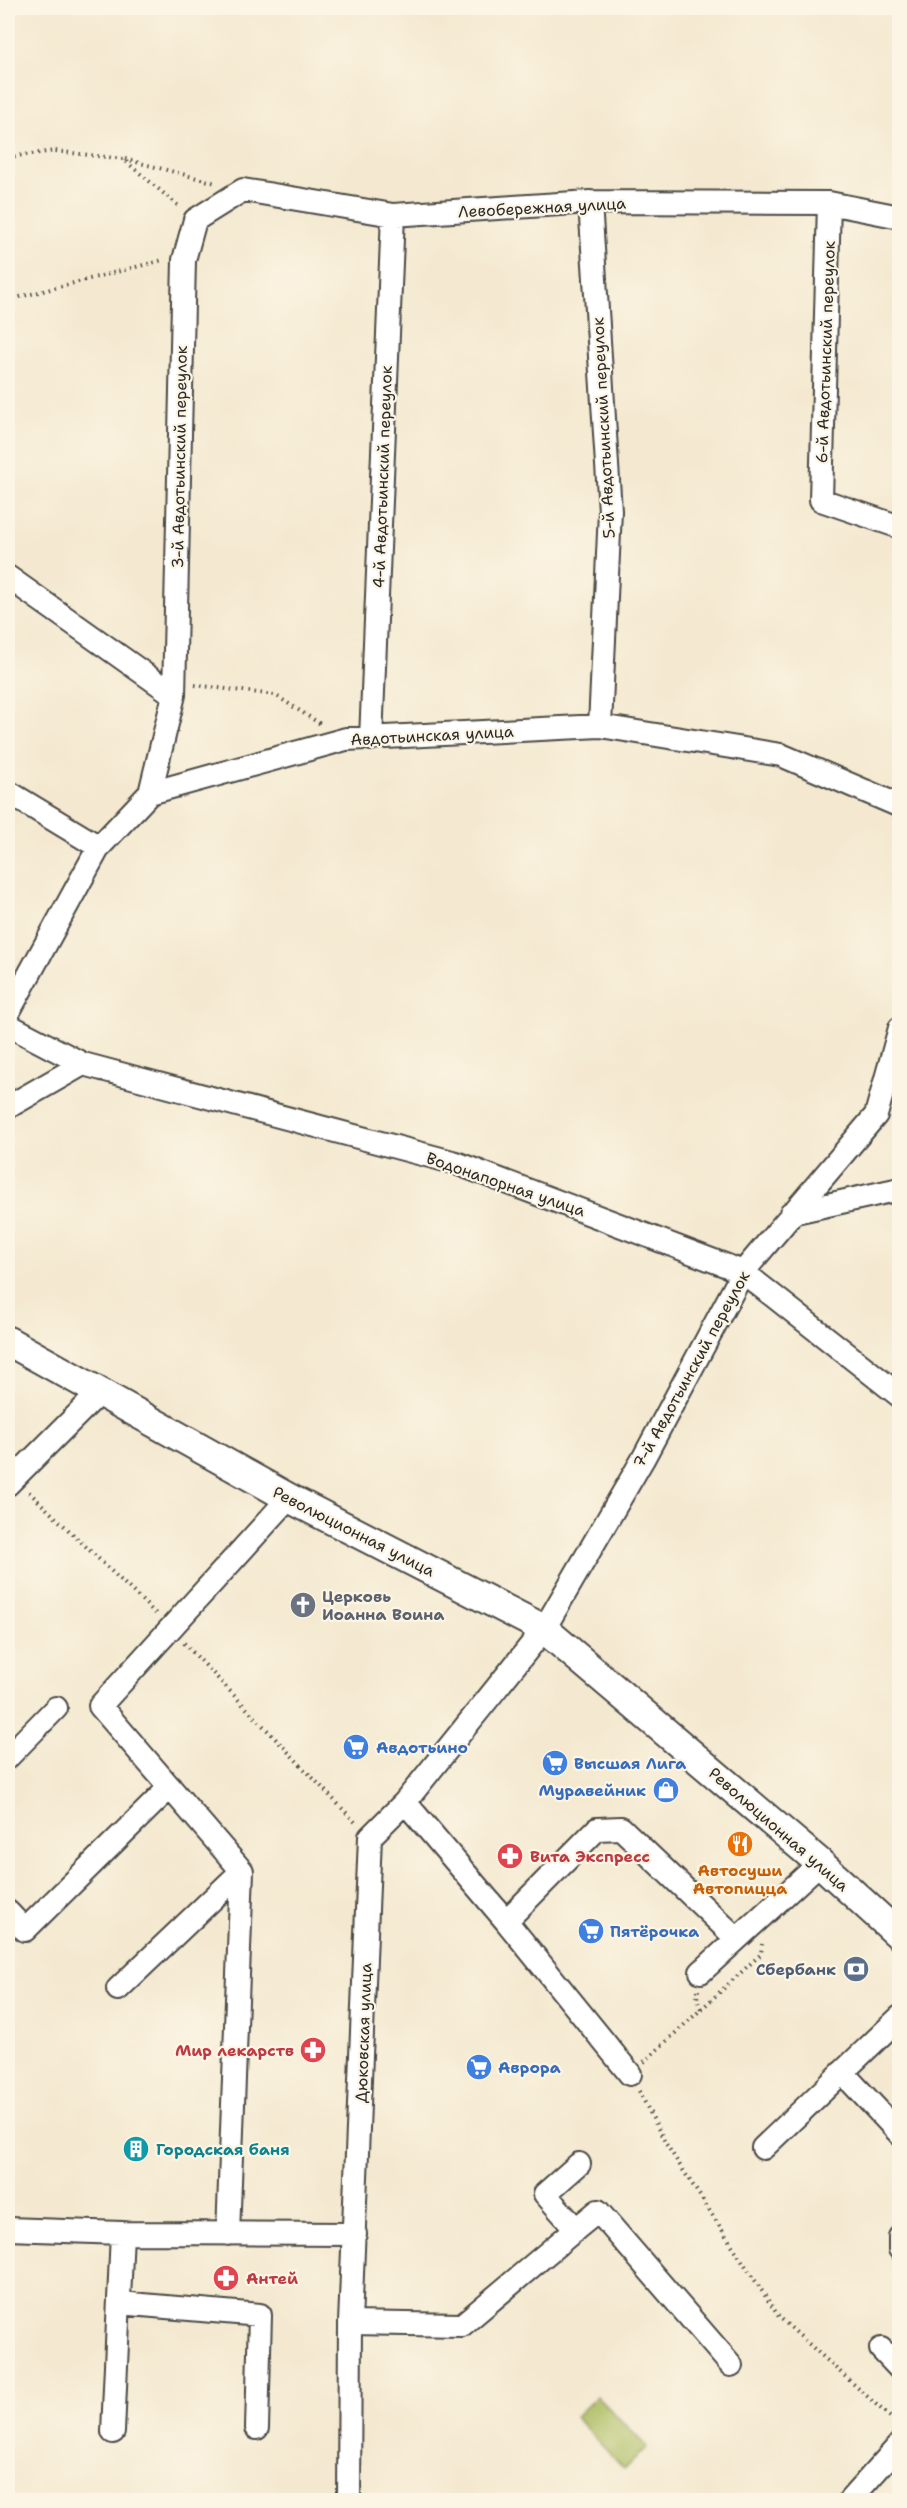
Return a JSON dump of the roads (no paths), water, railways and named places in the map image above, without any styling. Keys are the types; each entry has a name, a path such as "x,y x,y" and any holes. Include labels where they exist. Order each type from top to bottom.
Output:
{"main road":[{"name":"Революционная улица","path":"8,1341 289,1498 544,1629 820,1863 900,1936"}],"street":[{"name":"Левобережная улица","path":"195,220 243,190 393,215 590,202 829,203 900,217"},
{"name":"5-й Авдотьинский переулок","path":"590,202 610,511 600,726"},
{"name":"6-й Авдотьинский переулок","path":"829,203 821,500 900,527"},
{"name":"4-й Авдотьинский переулок","path":"371,739 393,215"},
{"name":"3-й Авдотьинский переулок","path":"150,793 174,695 184,260 195,220"},
{"path":"8,577 174,695"},
{"name":"Авдотьинская улица","path":"150,793 346,740 600,726 781,755 900,806"},
{"path":"8,792 99,847"},
{"path":"8,1013 99,847 150,793"},
{"name":"Водонапорная улица","path":"8,1026 83,1064 456,1163 743,1272 900,1395"},
{"name":"7-й Авдотьинский переулок","path":"544,1629 643,1459 743,1272 876,1115 900,1028"},
{"path":"8,1107 83,1064"},
{"path":"791,1213 900,1190"},
{"path":"10,1477 100,1392"},
{"path":"228,2234 242,1871 100,1706 289,1498"},
{"path":"544,1629 405,1802 506,1921 630,2074"},
{"path":"8,1757 56,1708"},
{"path":"8,1912 25,1930 170,1787"},
{"name":"Дюковская улица","path":"349,2500 350,2324 370,1837 405,1802"},
{"path":"506,1921 597,1829 621,1828 744,1933"},
{"path":"701,1972 820,1863"},
{"path":"118,1989 242,1871"},
{"path":"763,2148 900,2017"},
{"path":"842,2072 900,2134"},
{"path":"576,2229 545,2194 579,2164"},
{"path":"350,2324 462,2325 597,2211 731,2365"},
{"path":"8,2229 122,2233 355,2234"},
{"path":"113,2432 122,2233"},
{"path":"900,2236 900,2249"},
{"path":"119,2303 260,2315 256,2428"},
{"path":"881,2349 900,2369"},
{"path":"850,2500 900,2444"}],"place":[{"name":"Церковь Иоанна Воина","path":"303,1605"},
{"name":"Авдотьино","path":"356,1747"},
{"name":"Высшая Лига","path":"555,1763"},
{"name":"Муравейник","path":"666,1790"},
{"name":"Автосуши Автопицца","path":"740,1844"},
{"name":"Вита Экспресс","path":"510,1856"},
{"name":"Пятёрочка","path":"591,1931"},
{"name":"Сбербанк","path":"856,1969"},
{"name":"Мир лекарств","path":"313,2050"},
{"name":"Аврора","path":"479,2067"},
{"name":"Городская баня","path":"136,2149"},
{"name":"Антей","path":"226,2278"}]}
